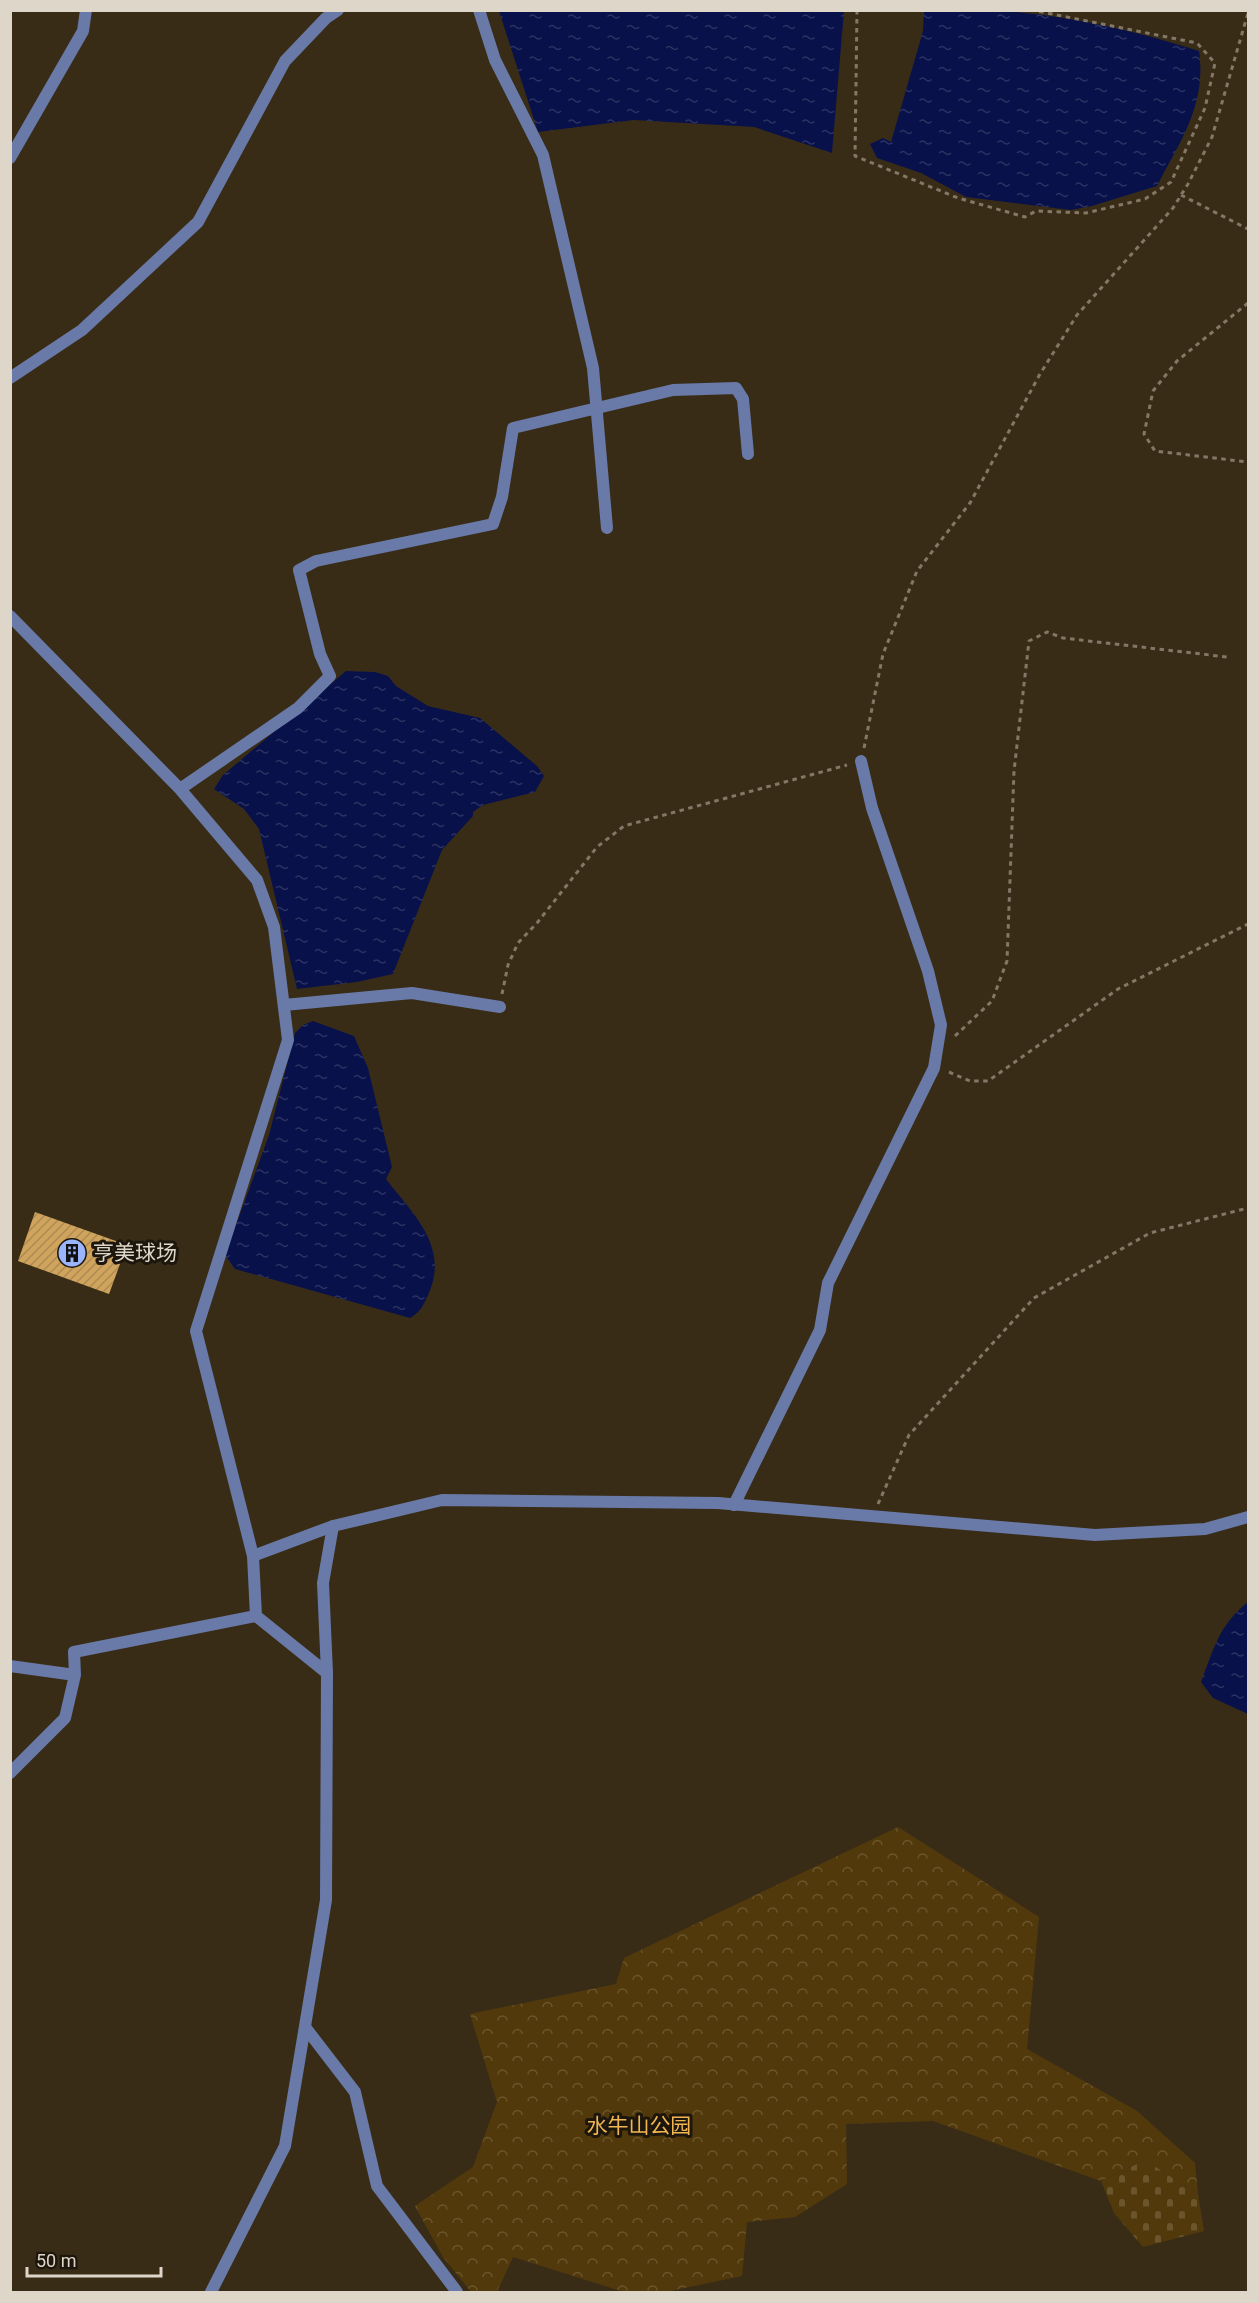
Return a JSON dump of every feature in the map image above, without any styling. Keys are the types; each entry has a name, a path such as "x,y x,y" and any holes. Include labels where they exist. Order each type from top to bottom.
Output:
{"street":[{"path":"10,158 83,31 86,10"},
{"path":"10,378 82,330 198,222 285,61 326,18 338,10"},
{"path":"479,10 495,60 543,155 593,368 607,528"},
{"path":"180,789 298,708 330,676 320,654 299,570 316,561 493,524 502,496 513,428 674,390 736,388 743,399 748,454"},
{"path":"10,616 180,789 257,880 274,927 288,1040 196,1331 253,1556 256,1616 327,1673"},
{"path":"734,1504 820,1330 828,1282 934,1068 937,1053 941,1026 928,971 872,808 861,761"},
{"path":"284,1005 412,993 500,1007"},
{"path":"253,1556 333,1526 442,1500 734,1504 1095,1535 1205,1529 1248,1517"},
{"path":"211,2292 285,2146 326,1900 327,1673 323,1583 333,1526"},
{"path":"10,1773 64,1718 75,1675 74,1652 256,1616"},
{"path":"10,1666 75,1675"},
{"path":"305,2027 354,2092 377,2186 457,2292"}],"path":[{"path":"857,10 855,156 958,198 1025,217 1036,212 1086,213 1125,204 1145,199 1171,182 1204,108 1215,63 1197,43 1032,10"},
{"path":"500,1007 508,964 518,943 537,923 597,847 624,826 861,761 883,654 917,571 970,503 1040,374 1077,315 1173,208 1181,195 1212,137 1248,14"},
{"path":"1181,195 1248,229"},
{"path":"1248,303 1177,362 1153,390 1144,435 1155,451 1248,462"},
{"path":"937,1053 992,1001 1007,962 1014,771 1029,641 1047,632 1063,638 1227,657"},
{"path":"934,1068 969,1081 988,1081 1118,989 1248,924"},
{"path":"873,1516 909,1435 1034,1298 1150,1233 1248,1208"}],"green space":[{"name":"水牛山公园","path":"898,1827 1039,1917 1027,2049 1137,2111 1195,2163 1198,2194 1145,2160 1101,2181 933,2121 846,2124 847,2184 795,2217 747,2222 742,2276 665,2292 624,2292 513,2257 497,2292 471,2292 443,2257 415,2206 473,2167 497,2102 470,2014 616,1984 624,1958"},
{"path":"1145,2160 1198,2194 1204,2231 1143,2247 1114,2213 1101,2181"}],"water":[{"path":"993,10 1063,18 1132,32 1199,51 1199,88 1190,122 1157,186 1071,210 966,197 921,173 877,158 870,144 883,138 891,142 923,31 924,11"},
{"path":"499,11 844,11 832,153 754,127 634,120 538,132"},
{"path":"346,671 375,672 388,676 396,686 428,706 480,718 537,766 544,776 535,792 483,805 473,812 473,816 442,850 393,974 357,982 297,989 259,829 244,809 214,789 223,775"},
{"path":"313,1021 354,1036 368,1068 392,1167 386,1179 417,1218 431,1246 435,1260 434,1276 424,1304 410,1318 235,1269 225,1255 269,1135 295,1033 303,1025"},
{"path":"1248,1602 1248,1714 1213,1698 1201,1682 1218,1638 1230,1619"}],"building":[{"name":"亨美球场","path":"35,1212 127,1245 109,1294 18,1261"}],"place":[{"name":"亨美球场","path":"72,1253"}]}
